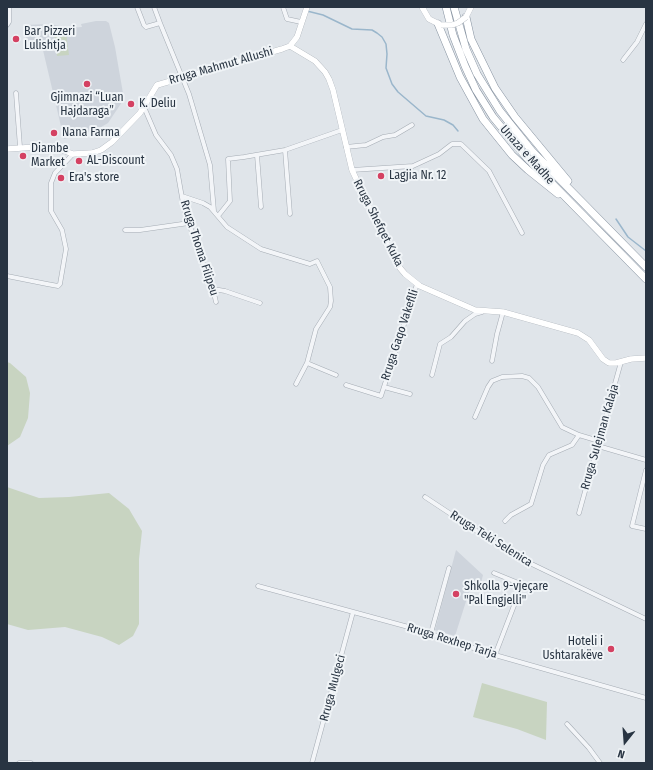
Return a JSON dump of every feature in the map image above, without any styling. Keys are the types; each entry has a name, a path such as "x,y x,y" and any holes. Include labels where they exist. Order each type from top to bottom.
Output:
{"highway":[{"name":"Unaza e Madhe","path":"446,7 453,35 465,66 476,90 493,117 517,146 646,279"},
{"name":"Unaza e Madhe","path":"454,7 466,49 477,74 512,128 558,178 646,267"},
{"path":"466,17 471,39 495,88 515,117 592,211"},
{"path":"440,24 460,78 483,119 512,155 528,170 585,216"}],"street":[{"path":"8,23 9,7"},
{"path":"137,7 146,27 160,23"},
{"path":"154,7 191,100 210,165 214,211"},
{"path":"283,7 287,19 301,22"},
{"path":"290,46 297,37 306,7"},
{"path":"422,7 429,19 440,24 452,25 458,23 466,17 471,7"},
{"path":"622,60 636,42 646,24"},
{"name":"Rruga Mahmut Allushi","path":"73,154 92,154 101,150 112,142 144,107 157,85 290,46"},
{"name":"Rruga Shefqet Kuka","path":"290,46 315,61 325,72 333,90 352,170 393,258 405,274 417,284 468,308 482,312 503,312 578,333 594,345 606,361 612,363 646,358"},
{"path":"16,93 20,147"},
{"name":"Rruga Thoma Filipeu","path":"144,107 156,135 177,169 188,223 216,302"},
{"path":"346,147 366,145 383,137 395,135 412,125"},
{"path":"218,216 230,201 228,159 257,156 285,150 342,130"},
{"path":"352,170 407,167 419,164 439,154 452,144 460,144 489,170 522,233"},
{"path":"7,149 51,146 73,154 55,173 51,183 51,211 62,230 66,249 60,284 58,286 7,276"},
{"path":"285,150 290,214"},
{"path":"257,156 261,206"},
{"path":"182,196 202,203 214,211 227,227 261,249 310,264 317,261 330,287 330,307 316,329 307,363 296,384"},
{"path":"125,230 140,230 188,223"},
{"name":"Rruga Gaqo Vakeflli","path":"346,385 381,396 417,284"},
{"path":"213,290 225,291 260,303"},
{"path":"432,375 440,344 451,337 460,325 470,317 482,312"},
{"path":"492,361 503,312"},
{"name":"Rruga Sulejman Kalaja","path":"578,513 621,362"},
{"path":"307,363 336,375"},
{"path":"475,417 488,387 492,382 502,377 522,376 529,378 538,387 562,427 599,441"},
{"name":"Rruga Gaqo Vakeflli","path":"384,387 410,394"},
{"path":"505,521 511,515 531,504 543,465 549,455 572,445 580,435"},
{"path":"598,446 646,460"},
{"path":"646,470 632,526 646,529"},
{"name":"Rruga Teki Selenica","path":"424,497 512,555 646,619"},
{"path":"431,634 449,568"},
{"path":"494,573 516,582 520,590 495,655"},
{"name":"Rruga Rexhep Tarja","path":"258,586 431,634 495,655 646,698"},
{"name":"Rruga Mulgeci","path":"312,763 353,612"},
{"path":"567,724 589,748 600,763"},
{"path":"19,763 31,763"}],"shaded area":[{"name":"Gjimnazi “Luan Hajdaraga”","path":"106,21 109,23 115,47 124,99 108,123 96,130 64,139 42,46 27,47 25,25 50,24 69,28 82,27 81,24"},
{"name":"Shkolla 9-vjeçare \"Pal Engjelli\"","path":"456,550 483,575 481,583 469,592 455,636 435,630"}],"green space":[{"path":"66,32 69,55 57,56 54,33"},
{"path":"7,362 26,377 30,393 28,418 20,437 7,446"},
{"path":"7,487 39,498 109,493 129,509 142,531 139,559 139,624 133,636 119,645 102,637 65,627 28,630 7,624"},
{"path":"482,683 547,702 546,740 517,729 473,717"}],"waterway":[{"path":"307,11 323,15 352,29 372,30 377,33 382,37 386,44 386,68 392,84 398,92 426,116 444,120 453,125 458,131"},
{"path":"616,219 628,237 646,251"}],"place":[{"name":"Bar Pizzeri Lulishtja","path":"16,39"},
{"name":"Gjimnazi “Luan Hajdaraga”","path":"87,84"},
{"name":"K. Deliu","path":"131,104"},
{"name":"Nana Farma","path":"54,133"},
{"name":"Diambe Market","path":"23,156"},
{"name":"AL-Discount","path":"79,161"},
{"name":"Lagjia Nr. 12","path":"381,176"},
{"name":"Era's store","path":"61,178"},
{"name":"Shkolla 9-vjeçare \"Pal Engjelli\"","path":"456,594"},
{"name":"Hoteli i Ushtarakëve","path":"611,649"}]}
